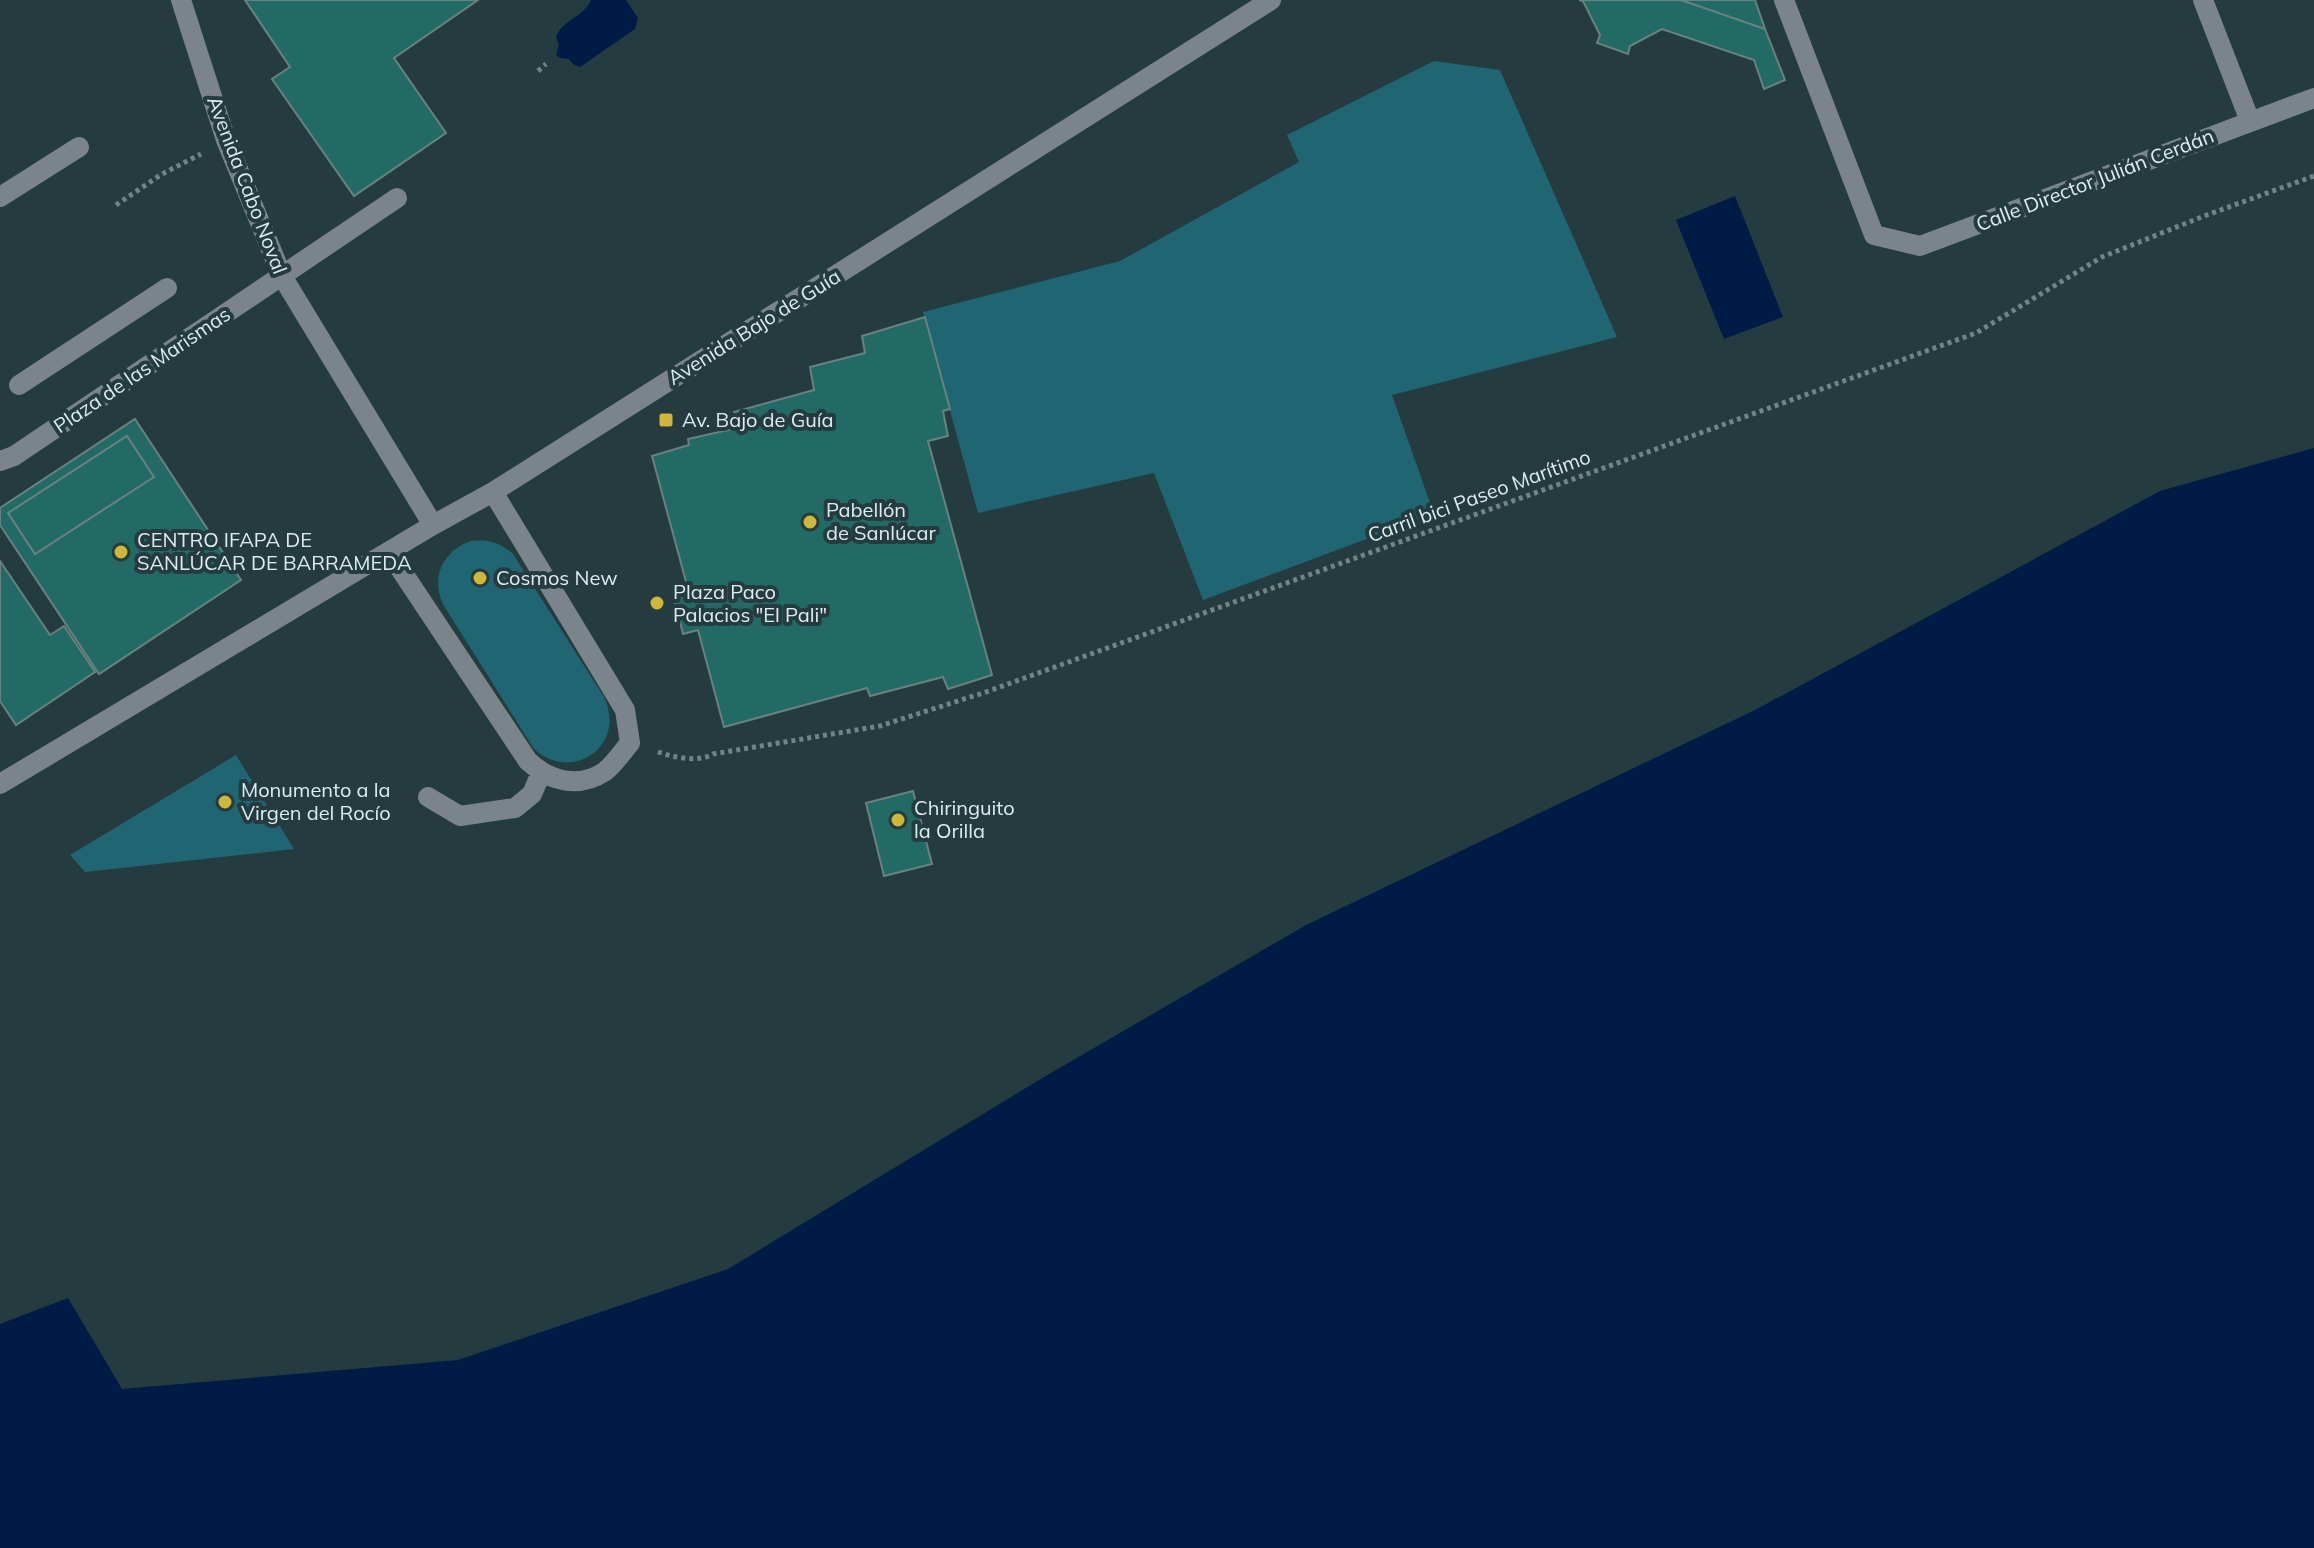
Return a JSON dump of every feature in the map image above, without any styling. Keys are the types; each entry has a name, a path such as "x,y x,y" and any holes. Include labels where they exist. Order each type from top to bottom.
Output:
{"street":[{"name":"Avenida Bajo de Guía","path":"0,784 493,492 1271,0"},
{"name":"Calle Director Julián Cerdán","path":"1784,0 1874,235 1920,246 2314,98"},
{"path":"2203,0 2250,121"},
{"name":"Avenida Cabo Noval","path":"183,1 226,140 282,276 433,525"},
{"path":"0,197 79,147"},
{"name":"Plaza de las Marismas","path":"0,461 14,456 397,198"},
{"path":"19,385 167,288"},
{"path":"389,552 528,761 541,773 557,780 591,779 606,771 630,743 625,710 493,492"},
{"path":"428,797 460,816 515,808 532,794 541,773"}],"path":[{"path":"538,71 546,64"},
{"path":"116,205 162,174 226,140"},
{"name":"Carril bici Paseo Marítimo","path":"630,743 672,756 706,758 713,754 880,726 986,692 1976,333 2102,257 2314,176"}],"shaded area":[{"path":"591,0 626,0 638,18 635,29 580,67 556,55 559,45 556,37 563,26 583,11"},
{"path":"1434,61 1500,70 1617,337 1392,395 1434,514 1203,600 1154,473 978,513 923,312 1120,261 1299,162 1287,135"},
{"path":"1735,196 1783,317 1724,339 1676,220"},
{"path":"2314,448 2314,1548 0,1548 0,1324 68,1298 122,1389 458,1360 728,1269 1044,1077 1306,925 1757,709 2160,491"},
{"path":"471,541 494,542 513,554 604,697 609,714 603,744 580,761 549,759 534,749 444,606 438,586 441,567 453,552"},
{"path":"236,755 294,849 85,872 70,855"}],"building":[{"path":"245,0 478,0 394,58 446,133 354,196 272,79 290,67"},
{"path":"1579,0 1681,0 1765,29 1785,80 1764,89 1754,60 1662,29 1630,46 1628,54 1597,43 1600,35 1583,1"},
{"path":"1681,0 1755,0 1765,29"},
{"name":"Pabellón de Sanlúcar","path":"925,317 950,409 943,411 948,436 928,441 992,675 948,689 943,677 870,696 867,688 724,727 698,630 683,634 673,594 688,589 652,456 689,445 688,439 737,428 734,412 814,390 810,367 865,353 862,336"},
{"name":"CENTRO IFAPA DE SANLÚCAR DE BARRAMEDA","path":"135,419 241,580 99,674 0,525 0,508"},
{"path":"127,436 154,477 35,554 8,513"},
{"path":"0,561 50,635 64,626 95,672 16,725 0,701"},
{"path":"913,791 932,864 884,876 866,803"}],"place":[{"name":"Av. Bajo de Guía","path":"666,420"},
{"name":"Pabellón de Sanlúcar","path":"810,522"},
{"name":"CENTRO IFAPA DE SANLÚCAR DE BARRAMEDA","path":"121,552"},
{"name":"Cosmos New","path":"480,578"},
{"name":"Plaza Paco Palacios \"El Pali\"","path":"657,603"},
{"name":"Monumento a la Virgen del Rocío","path":"225,802"},
{"name":"Chiringuito la Orilla","path":"898,820"}]}
